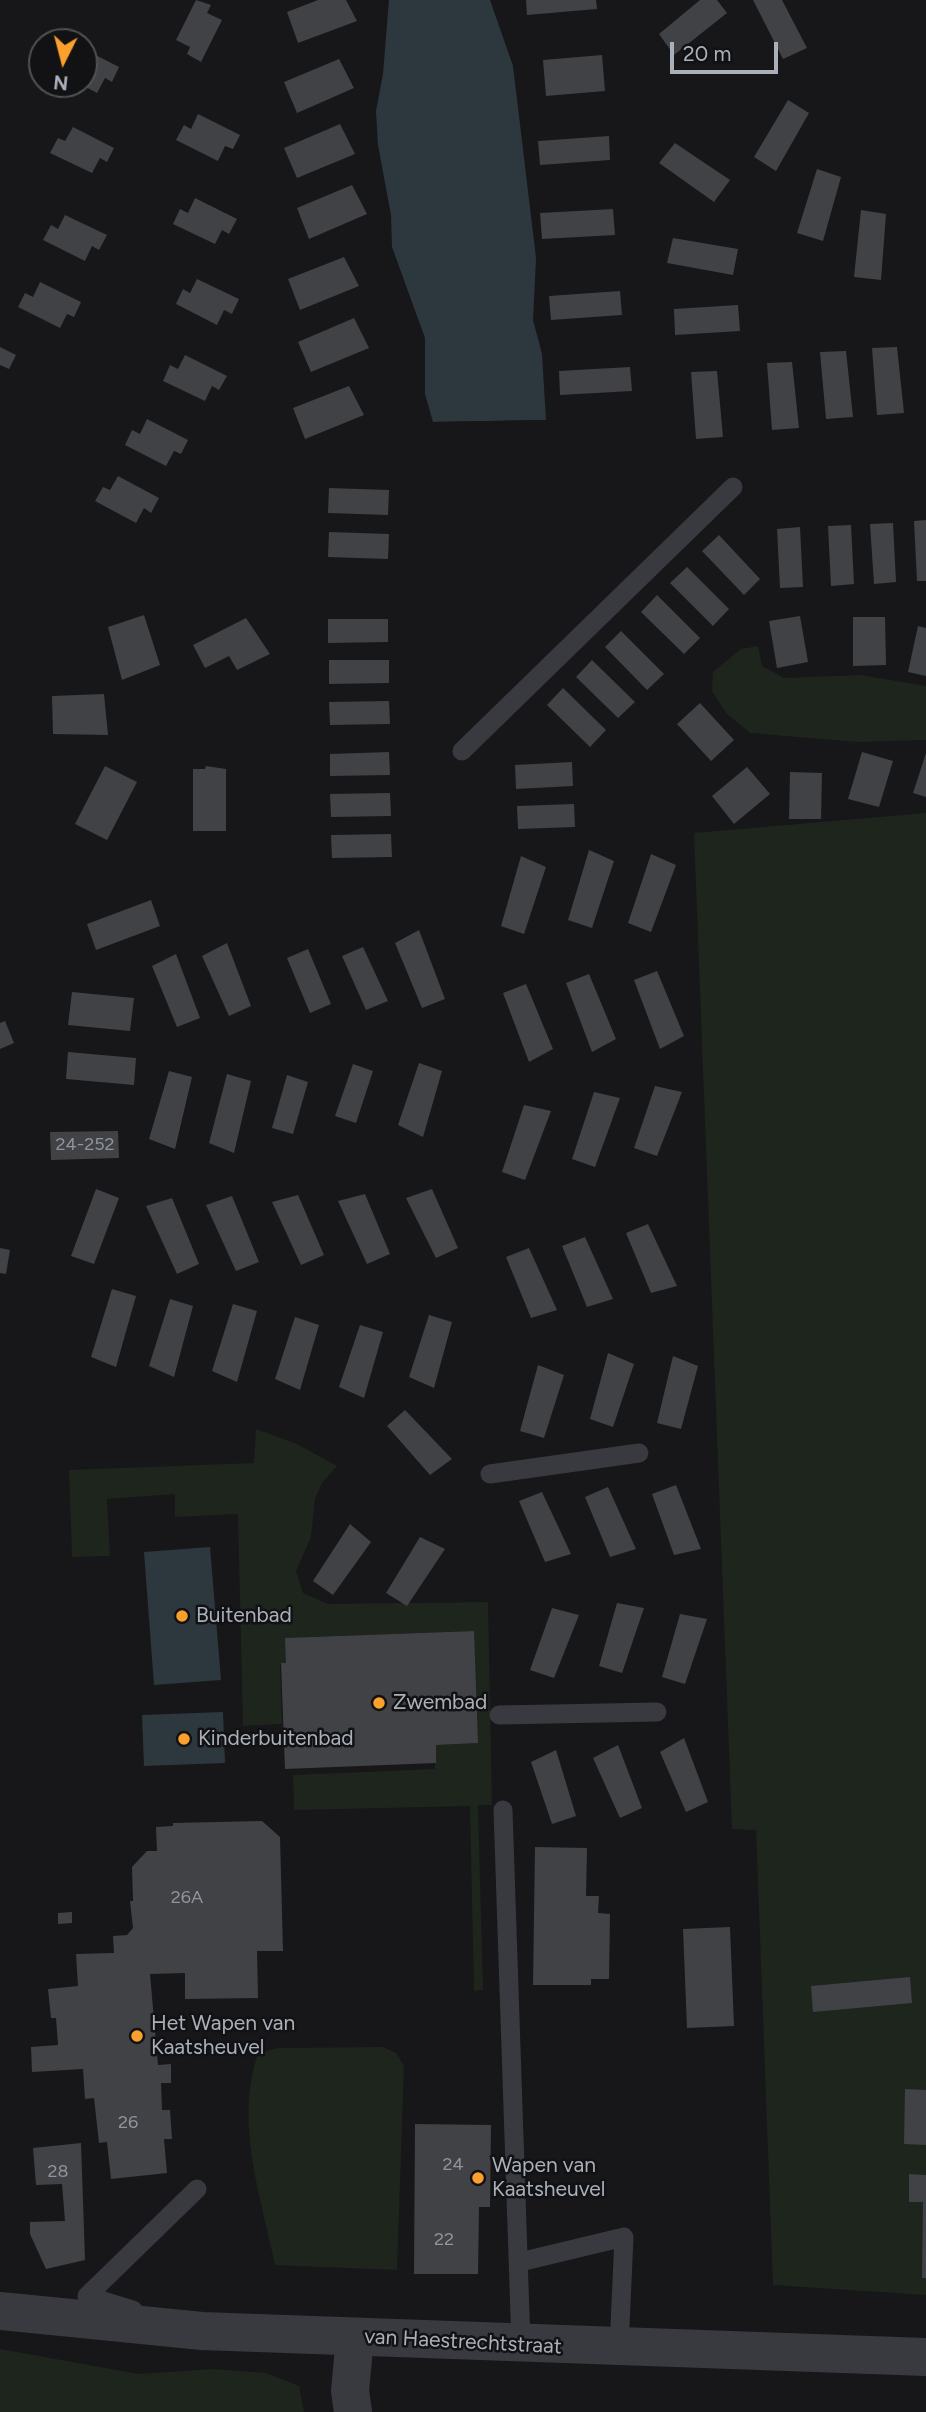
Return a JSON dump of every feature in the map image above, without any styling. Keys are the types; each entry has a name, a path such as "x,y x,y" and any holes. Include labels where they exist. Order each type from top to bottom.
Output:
{"street":[{"name":"van Haestrechtstraat","path":"0,2311 203,2342 355,2337 521,2345 926,2357"},
{"path":"353,2412 349,2391 355,2337"}],"lane":[{"path":"462,751 733,488"},
{"path":"490,1474 639,1453"},
{"path":"499,1715 657,1712"},
{"path":"502,1810 521,2345"},
{"path":"197,2189 87,2296 203,2342"},
{"path":"520,2262 624,2237 619,2348"}],"shaded area":[{"path":"389,0 490,0 513,66 536,258 533,320 542,354 546,420 433,422 425,394 425,338 392,247 391,215 378,145 376,111 383,74"},
{"path":"758,646 762,666 784,678 861,675 926,686 926,740 857,742 750,733 727,714 712,691 713,672 741,649"},
{"path":"926,813 926,2295 773,2285 756,1830 732,1829 694,833"},
{"path":"256,1429 297,1444 337,1466 322,1483 315,1499 311,1537 296,1571 303,1593 328,1604 488,1602 492,1805 478,1805 483,1990 474,1991 470,1806 294,1810 293,1775 435,1769 435,1745 477,1743 473,1631 286,1638 286,1663 280,1664 282,1724 243,1726 238,1514 175,1517 175,1494 107,1499 110,1556 72,1557 69,1470 254,1463"},
{"name":"Buitenbad","path":"210,1547 221,1680 154,1685 144,1552"},
{"name":"Kinderbuitenbad","path":"223,1712 225,1763 144,1766 142,1715"},
{"path":"383,2047 396,2053 404,2066 397,2270 275,2265 257,2186 249,2132 251,2079 258,2053 278,2048"},
{"path":"0,2349 139,2374 212,2369 266,2373 299,2386 304,2412 0,2412"}],"pier":[{"path":"546,420 546,423 433,425 433,422"}],"building":[{"path":"196,0 211,5 207,13 222,20 201,62 187,54 190,47 176,40"},
{"path":"318,0 346,0 357,21 298,43 287,12"},
{"path":"526,0 596,0 597,9 527,15"},
{"path":"700,0 717,0 727,13 674,55 659,34"},
{"path":"753,0 782,0 807,48 783,59"},
{"path":"602,55 605,91 546,96 543,60"},
{"path":"98,56 119,67 112,82 105,78 98,91"},
{"path":"339,59 354,88 297,113 284,82"},
{"path":"788,100 809,113 776,171 754,157"},
{"path":"198,114 240,135 233,149 225,146 218,161 176,140 184,125 191,129"},
{"path":"340,124 355,154 297,178 284,148"},
{"path":"73,127 114,148 107,162 100,158 92,173 50,153 58,138 65,141"},
{"path":"609,136 610,160 540,165 538,141"},
{"path":"675,143 730,180 714,202 659,163"},
{"path":"817,169 841,177 823,241 797,233"},
{"path":"352,185 367,214 309,239 297,208"},
{"path":"195,198 237,219 229,234 222,230 215,244 173,224 180,209 188,213"},
{"path":"613,209 615,235 542,239 540,213"},
{"path":"861,210 886,214 881,280 854,277"},
{"path":"65,215 107,235 99,250 92,246 85,261 43,240 51,225 58,229"},
{"path":"673,238 738,249 733,275 667,263"},
{"path":"344,257 359,286 300,310 288,279"},
{"path":"197,279 239,299 232,314 224,310 217,325 176,304 183,289 190,293"},
{"path":"40,282 81,302 74,317 67,314 60,328 18,307 25,293 33,297"},
{"path":"620,291 622,315 551,320 549,296"},
{"path":"738,305 740,331 675,335 674,309"},
{"path":"354,318 369,348 311,372 298,342"},
{"path":"0,347 16,355 9,369 0,365"},
{"path":"897,347 904,413 877,415 872,348"},
{"path":"846,351 853,417 826,419 820,352"},
{"path":"185,355 227,376 219,390 212,386 205,401 163,381 170,365 178,369"},
{"path":"792,362 799,428 772,430 767,363"},
{"path":"630,367 632,391 560,395 559,371"},
{"path":"717,371 723,437 696,439 691,372"},
{"path":"349,386 364,415 305,439 293,408"},
{"path":"147,419 188,440 181,454 174,451 166,466 125,445 132,430 140,434"},
{"path":"118,476 159,498 151,513 144,508 136,523 95,501 103,487 110,490"},
{"path":"329,488 389,490 388,515 328,513"},
{"path":"926,520 926,581 917,581 914,521"},
{"path":"893,523 896,582 874,584 870,524"},
{"path":"851,525 854,584 831,586 828,526"},
{"path":"800,527 803,587 780,588 777,529"},
{"path":"329,532 389,534 388,559 328,557"},
{"path":"719,535 760,579 744,595 702,551"},
{"path":"687,567 729,609 713,626 670,583"},
{"path":"657,595 700,638 684,654 641,612"},
{"path":"144,615 160,665 122,680 108,627"},
{"path":"800,616 808,662 777,668 769,621"},
{"path":"853,617 885,617 886,665 853,666"},
{"path":"246,618 270,654 237,670 229,656 205,668 193,645"},
{"path":"328,619 388,619 388,642 328,643"},
{"path":"918,626 926,628 926,676 908,672"},
{"path":"621,631 664,674 647,690 605,647"},
{"path":"329,660 389,660 389,683 329,684"},
{"path":"592,660 635,702 618,718 576,677"},
{"path":"563,688 606,730 590,747 547,705"},
{"path":"104,694 108,735 53,734 52,696"},
{"path":"389,701 390,724 330,725 329,702"},
{"path":"700,703 734,740 711,761 677,724"},
{"path":"389,752 390,775 330,776 330,754"},
{"path":"862,752 893,761 879,807 848,799"},
{"path":"926,753 926,797 913,793"},
{"path":"572,762 573,786 516,789 515,765"},
{"path":"105,766 137,782 107,840 75,824"},
{"path":"206,766 226,769 226,831 193,831 193,769 205,769"},
{"path":"747,767 770,794 734,824 712,796"},
{"path":"790,772 822,773 821,819 789,819"},
{"path":"390,793 391,816 331,817 330,794"},
{"path":"574,804 575,827 518,829 517,806"},
{"path":"391,834 392,857 332,858 331,835"},
{"path":"589,850 614,861 592,928 568,920"},
{"path":"651,854 676,865 651,932 628,923"},
{"path":"521,856 546,867 524,934 501,926"},
{"path":"151,900 160,926 96,950 87,924"},
{"path":"419,930 445,999 422,1008 395,943"},
{"path":"227,943 251,1006 229,1016 202,956"},
{"path":"363,947 388,1001 366,1010 342,956"},
{"path":"308,949 331,1004 310,1013 287,958"},
{"path":"176,954 200,1018 177,1027 152,966"},
{"path":"657,971 684,1036 660,1049 634,980"},
{"path":"589,974 616,1039 592,1052 566,983"},
{"path":"526,984 553,1049 529,1062 503,993"},
{"path":"72,992 134,998 130,1031 68,1025"},
{"path":"5,1021 14,1043 0,1049 0,1023"},
{"path":"68,1052 136,1058 134,1085 66,1079"},
{"path":"419,1063 442,1071 423,1137 398,1125"},
{"path":"353,1064 373,1071 356,1123 335,1116"},
{"path":"169,1071 192,1077 175,1149 149,1139"},
{"path":"227,1074 251,1081 234,1153 209,1143"},
{"path":"287,1075 308,1082 293,1134 272,1128"},
{"path":"655,1086 682,1092 657,1156 634,1148"},
{"path":"594,1092 620,1098 595,1167 572,1159"},
{"path":"524,1105 551,1111 525,1180 502,1172"},
{"path":"118,1131 119,1158 51,1160 50,1132"},
{"path":"96,1189 119,1198 94,1264 71,1256"},
{"path":"432,1189 458,1248 436,1258 406,1198"},
{"path":"365,1194 390,1254 367,1264 338,1201"},
{"path":"298,1195 324,1255 301,1265 272,1202"},
{"path":"232,1196 259,1262 236,1271 206,1205"},
{"path":"172,1198 199,1264 177,1274 146,1206"},
{"path":"648,1224 677,1286 651,1293 626,1233"},
{"path":"585,1237 613,1299 587,1307 562,1246"},
{"path":"0,1248 10,1250 6,1274 0,1273"},
{"path":"529,1248 557,1310 531,1318 506,1257"},
{"path":"112,1289 136,1296 116,1367 91,1357"},
{"path":"170,1299 193,1306 174,1377 149,1366"},
{"path":"233,1304 257,1311 237,1382 212,1371"},
{"path":"429,1315 452,1322 434,1388 409,1377"},
{"path":"295,1317 319,1325 300,1390 275,1379"},
{"path":"360,1325 383,1332 364,1398 339,1387"},
{"path":"608,1353 634,1364 613,1427 590,1419"},
{"path":"673,1356 698,1366 681,1429 657,1423"},
{"path":"538,1365 564,1375 544,1438 520,1431"},
{"path":"405,1410 452,1459 430,1475 387,1426"},
{"path":"676,1485 701,1549 674,1555 652,1494"},
{"path":"608,1487 636,1549 610,1557 585,1497"},
{"path":"542,1492 571,1554 545,1562 519,1501"},
{"path":"350,1524 371,1542 333,1595 313,1581"},
{"path":"420,1537 445,1549 407,1606 386,1593"},
{"path":"617,1603 644,1608 622,1673 599,1666"},
{"path":"552,1608 579,1615 554,1678 530,1670"},
{"path":"680,1614 707,1619 685,1684 662,1677"},
{"name":"Zwembad","path":"474,1631 478,1743 436,1745 436,1763 285,1769 281,1663 286,1663 285,1638"},
{"path":"684,1738 708,1802 686,1812 660,1752"},
{"path":"618,1745 642,1808 620,1818 593,1758"},
{"path":"556,1750 576,1816 552,1824 531,1762"},
{"path":"262,1821 280,1837 283,1951 257,1951 258,1998 185,1999 185,1973 150,1974 158,2065 171,2064 171,2083 161,2083 162,2110 170,2110 172,2139 164,2139 167,2173 111,2179 107,2142 99,2143 94,2098 85,2099 83,2069 32,2072 31,2047 58,2045 56,2018 51,2018 48,1989 78,1986 76,1954 114,1953 113,1936 127,1935 133,1928 130,1901 133,1901 132,1867 147,1851 157,1851 156,1827 173,1826 173,1823"},
{"path":"535,1847 587,1848 586,1896 599,1896 598,1913 610,1914 609,1979 591,1979 591,1985 533,1985"},
{"path":"72,1912 72,1923 58,1924 58,1913"},
{"path":"730,1927 734,2026 687,2028 683,1929"},
{"path":"910,1977 912,2003 813,2012 811,1986"},
{"path":"905,2089 926,2090 926,2145 904,2144"},
{"path":"415,2124 491,2125 490,2207 479,2207 478,2274 414,2274"},
{"path":"81,2143 85,2260 46,2269 30,2234 30,2222 65,2221 62,2184 36,2185 33,2148"},
{"path":"909,2174 926,2175 926,2278 922,2278 923,2202 909,2202"}],"place":[{"name":"Buitenbad","path":"182,1616"},
{"name":"Zwembad","path":"379,1703"},
{"name":"Kinderbuitenbad","path":"184,1739"},
{"name":"Het Wapen van Kaatsheuvel","path":"137,2036"},
{"name":"Wapen van Kaatsheuvel","path":"478,2178"}]}
